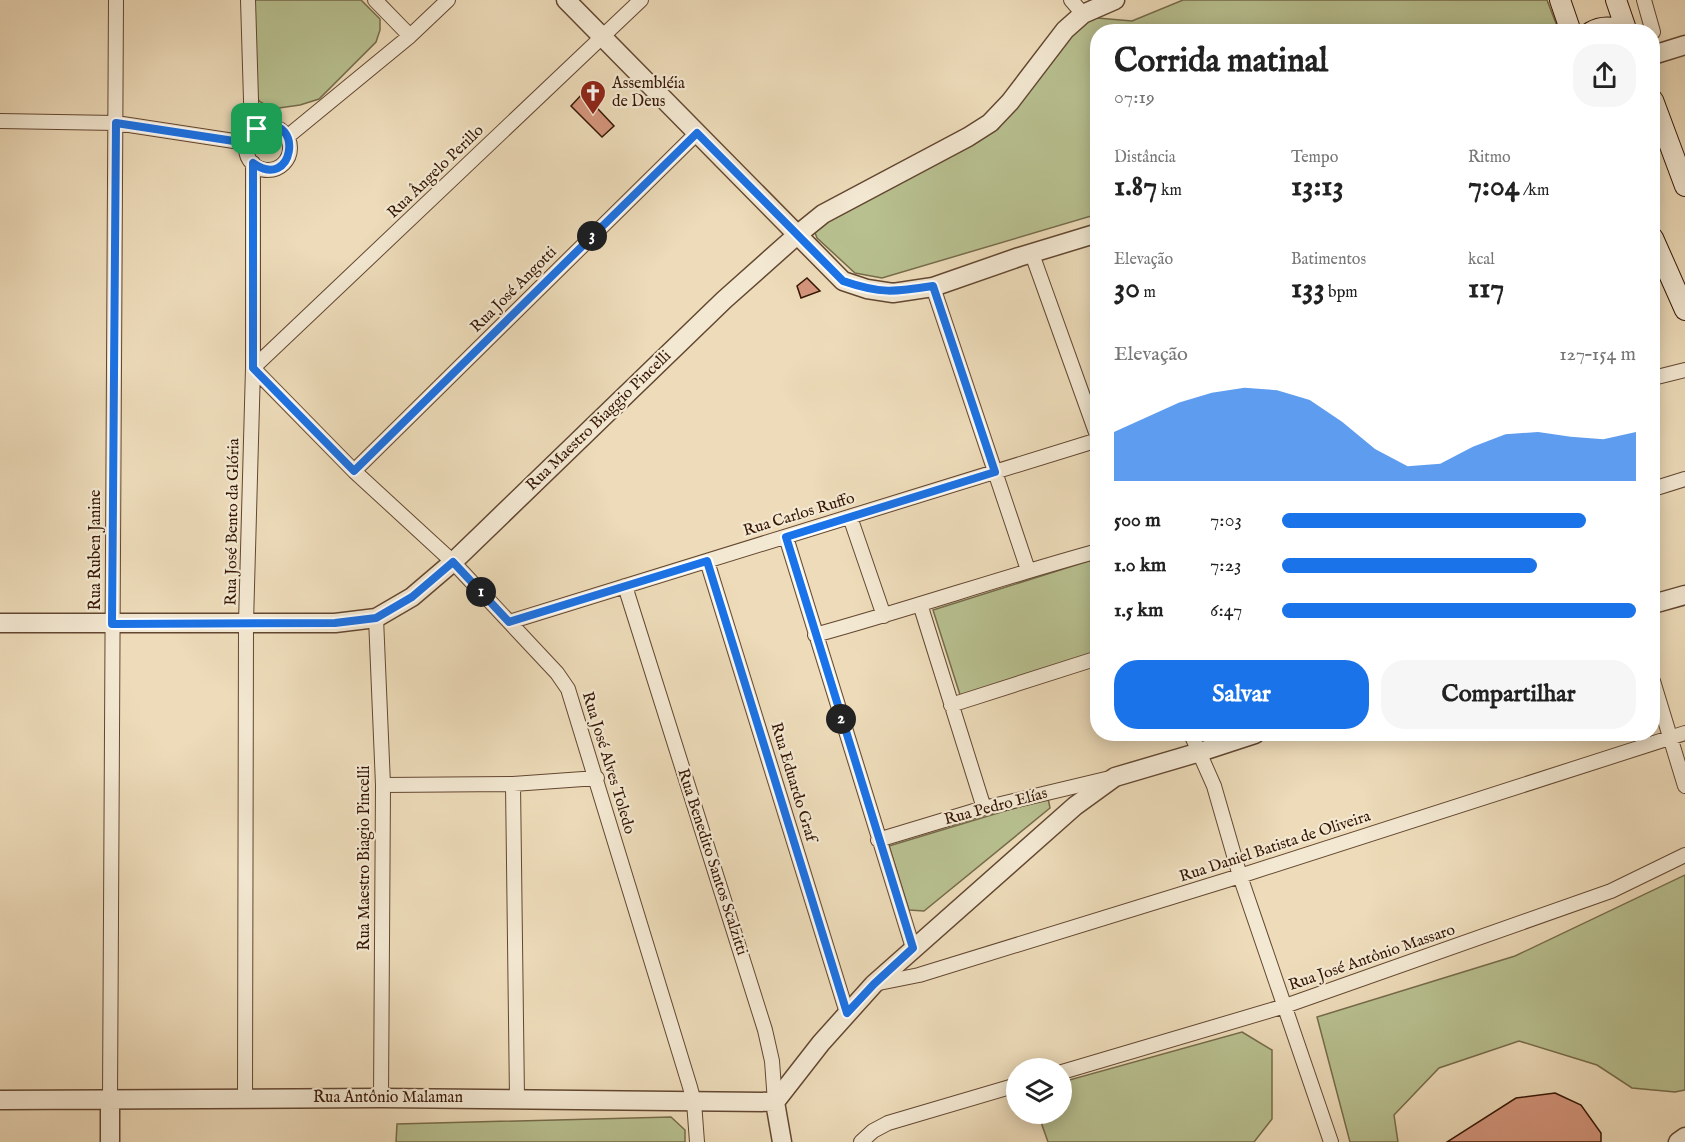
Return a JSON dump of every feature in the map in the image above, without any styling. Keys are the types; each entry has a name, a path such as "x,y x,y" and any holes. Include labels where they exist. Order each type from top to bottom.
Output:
{"main road":[{"path":"1560,0 1568,24"},
{"path":"1616,0 1624,24"},
{"path":"1660,119 1685,186"},
{"path":"1660,254 1685,310"}],"street":[{"name":"Rua Ruben Janine","path":"110,1100 116,0"},
{"path":"0,122 116,123 250,138 264,126 270,126 277,128 287,136 290,150 288,157 279,167 266,169 253,163 249,157 250,138 248,0"},
{"path":"375,0 410,36"},
{"path":"287,136 410,36 448,0"},
{"path":"566,0 843,281 867,289 893,293 933,286 1090,236"},
{"name":"Rua Ângelo Perillo","path":"253,368 641,0"},
{"path":"1071,0 1083,14"},
{"name":"Rua Maestro Biaggio Pincelli","path":"0,623 335,623 376,618 412,597 453,562 724,300 797,235 823,214 990,123 1010,102 1065,30 1083,14 1115,0"},
{"path":"1644,0 1651,24"},
{"path":"1660,53 1685,45"},
{"name":"Rua José Angotti","path":"354,471 697,133"},
{"name":"Rua José Bento da Glória","path":"245,1098 246,623 253,368 253,163"},
{"path":"1032,254 1090,417"},
{"path":"933,286 1028,570"},
{"name":"Rua José Alves Toledo","path":"253,368 354,471 453,562 557,673 568,689 694,1102 697,1142"},
{"path":"1660,376 1685,370"},
{"name":"Rua Carlos Ruffo","path":"509,622 1090,442"},
{"path":"1660,487 1685,479"},
{"path":"850,517 884,616"},
{"path":"786,537 913,948"},
{"path":"815,635 1090,553"},
{"name":"Rua Eduardo Graf","path":"707,561 847,1013"},
{"name":"Rua Benedito Santos Scalzitti","path":"625,586 765,1030 772,1061 775,1102 782,1142"},
{"path":"1660,602 1685,595"},
{"path":"920,604 984,808"},
{"name":"Rua Maestro Biagio Pincelli","path":"376,618 383,785 381,1098"},
{"path":"951,705 1090,661"},
{"path":"1660,704 1685,786"},
{"name":"Rua Daniel Batista de Oliveira","path":"874,984 919,975 1240,876 1685,733"},
{"path":"1194,741 1214,786 1240,876 1331,1142"},
{"name":"Rua Pedro Elías","path":"878,840 984,808 1115,777 1234,741"},
{"name":"Rua Pedro Elías","path":"775,1102 820,1042 874,984 1075,806 1115,777"},
{"path":"383,785 513,784 597,778"},
{"path":"513,784 517,1099"},
{"name":"Rua José Antônio Massaro","path":"1072,1069 1285,1006 1611,891 1685,855"},
{"path":"861,1142 873,1131 888,1123 1006,1088"},
{"name":"Rua Antônio Malaman","path":"0,1100 381,1098 775,1102"},
{"path":"110,1100 110,1142"},
{"path":"1678,1142 1685,1137"}],"green space":[{"path":"253,0 361,0 380,19 380,30 376,42 319,99 300,105 272,109 259,101 253,86"},
{"path":"1183,0 1547,0 1556,24 1090,24 1090,216 882,278 855,273 817,238 814,230 818,221 973,145 998,129 1086,17 1132,21"},
{"path":"1090,561 1090,661 962,701 933,610"},
{"path":"1048,798 1050,808 924,911 909,910 889,846"},
{"path":"1685,875 1685,1090 1675,1092 1632,1088 1597,1065 1519,1041 1439,1068 1394,1115 1398,1142 1350,1142 1317,1017 1515,956"},
{"path":"1242,1032 1272,1050 1272,1119 1254,1142 1048,1142 1042,1124 1072,1124 1072,1079"},
{"path":"671,1117 685,1130 685,1142 396,1142 397,1124"}],"building":[{"name":"Assembléia de Deus","path":"583,93 614,126 602,137 571,106"},
{"path":"807,278 820,291 801,298 797,286"},
{"path":"1555,1093 1581,1105 1601,1133 1601,1142 1447,1142 1516,1098"}],"place":[{"name":"Assembléia de Deus","path":"593,116"}],"route":[{"path":"116,123 247,143 257,129 270,126 283,131 290,143 290,150 288,157 279,167 266,169 253,163 253,368 286,399 354,471 697,133 843,281 867,289 893,293 933,286 995,472 786,537 913,948 847,1013 707,561 509,622 453,562 412,597 376,618 335,623 112,624 116,123"}]}
